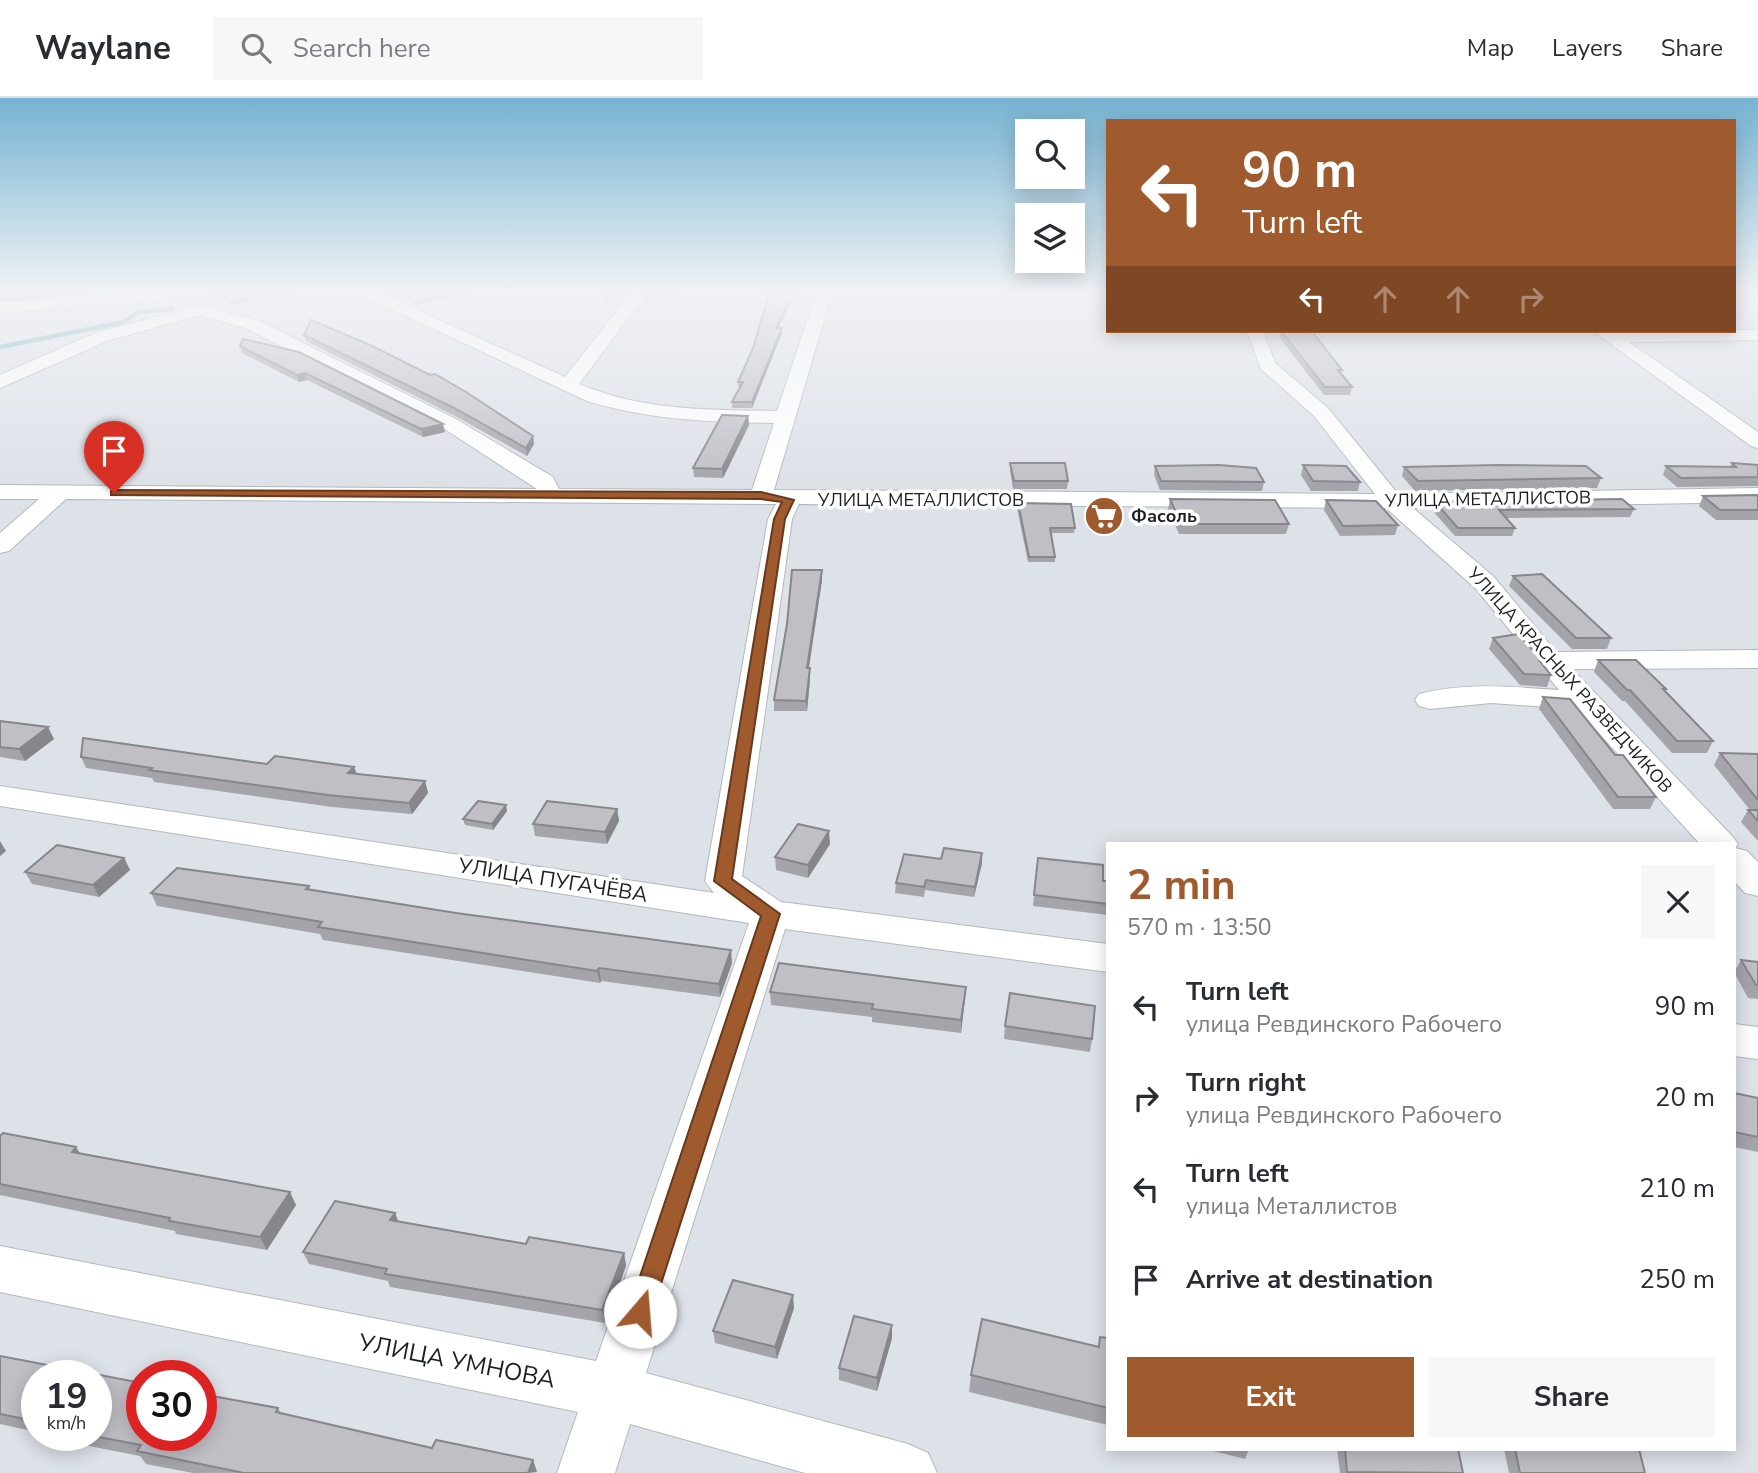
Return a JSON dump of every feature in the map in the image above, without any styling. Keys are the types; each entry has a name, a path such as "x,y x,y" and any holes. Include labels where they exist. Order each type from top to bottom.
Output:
{"street":[{"path":"0,382 56,357"},
{"path":"317,357 447,422 545,482 551,495"},
{"path":"504,357 597,401 650,413 787,418"},
{"path":"568,386 590,357"},
{"path":"586,1473 771,914 723,881 780,519 775,498 787,418 805,357"},
{"name":"УЛИЦА КРАСНЫХ РАЗВЕДЧИКОВ","path":"1265,357 1268,365 1321,412 1392,501 1485,583 1548,661 1718,842"},
{"path":"1639,357 1758,442"},
{"name":"УЛИЦА МЕТАЛЛИСТОВ","path":"0,492 1392,501 1758,495"},
{"path":"0,546 60,493"},
{"path":"1548,661 1758,659"},
{"path":"1430,700 1492,694 1586,701"},
{"name":"УЛИЦА ПУГАЧЁВА","path":"0,796 771,914 1106,958"},
{"path":"1736,861 1758,884"},
{"path":"1736,1040 1758,1043"},
{"name":"УЛИЦА УМНОВА","path":"0,1269 614,1392 908,1473"}],"building":[{"path":"262,357 309,357 443,424 421,429 305,373 297,375"},
{"path":"350,357 394,357 430,375 435,374 533,436 526,448 454,408"},
{"path":"749,357 770,357 752,402 732,402 743,382 738,382"},
{"path":"1302,357 1332,357 1342,370 1338,370 1352,387 1325,387"},
{"path":"722,415 748,416 722,469 693,468"},
{"path":"1010,463 1065,463 1068,481 1014,481"},
{"path":"1732,463 1758,465 1758,477 1681,478 1666,466 1736,467"},
{"path":"1219,465 1256,468 1264,482 1161,481 1155,466"},
{"path":"1303,465 1346,466 1360,482 1313,481"},
{"path":"1586,466 1601,478 1418,481 1404,467"},
{"path":"1758,495 1758,510 1720,510 1703,496"},
{"path":"1170,499 1275,500 1289,524 1181,524"},
{"path":"1622,499 1634,509 1499,510 1515,528 1458,528 1435,502"},
{"path":"1326,500 1376,501 1398,525 1343,526"},
{"path":"1018,503 1071,504 1075,528 1050,528 1055,557 1029,557"},
{"path":"792,570 822,570 807,668 810,668 806,701 774,700 787,624"},
{"path":"1542,574 1611,638 1576,638 1513,576"},
{"path":"1518,634 1542,660 1539,660 1551,675 1524,674 1493,638"},
{"path":"1598,660 1636,660 1713,741 1677,741"},
{"path":"1543,697 1570,699 1615,755 1623,755 1656,797 1618,797"},
{"path":"0,721 48,727 19,749 0,747"},
{"path":"83,738 267,764 275,756 354,767 348,773 425,781 409,803 328,795 149,770 152,768 81,757"},
{"path":"1720,753 1758,754 1758,800"},
{"path":"478,801 506,805 492,824 463,819"},
{"path":"547,801 617,809 605,832 533,824"},
{"path":"1748,810 1758,810 1758,821"},
{"path":"798,824 829,831 808,865 775,857"},
{"path":"57,845 124,858 93,885 25,872"},
{"path":"944,848 982,853 975,887 926,880 924,887 896,883 904,854 941,859"},
{"path":"1038,858 1103,865 1106,904 1034,895"},
{"path":"177,868 309,886 306,889 456,913 731,950 719,984 599,968 597,971 318,927 322,922 151,893"},
{"path":"1741,960 1758,962 1758,985 1756,985"},
{"path":"779,963 966,987 961,1020 872,1009 873,1004 770,992"},
{"path":"1010,993 1095,1006 1092,1039 1005,1026"},
{"path":"1736,1093 1758,1098 1758,1137 1736,1132"},
{"path":"3,1133 76,1147 72,1152 290,1192 260,1237 169,1221 170,1218 0,1184 0,1136"},
{"path":"335,1201 395,1213 390,1220 526,1244 529,1237 624,1253 602,1310 385,1274 387,1269 303,1252"},
{"path":"733,1280 793,1295 775,1347 713,1331"},
{"path":"854,1316 892,1325 877,1378 839,1368"},
{"path":"982,1319 1099,1347 1100,1337 1106,1338 1106,1408 971,1375"},
{"path":"0,1356 21,1360 21,1418 0,1414"},
{"path":"112,1377 126,1380 126,1442 112,1440"},
{"path":"217,1397 278,1408 276,1412 432,1448 436,1440 533,1460 528,1473 244,1473 137,1451 217,1451"},
{"path":"1345,1451 1458,1451 1463,1473 1347,1472"},
{"path":"1515,1451 1640,1451 1645,1473 1520,1473"}],"place":[{"name":"Фасоль","path":"1104,516"}],"route":[{"path":"114,493 761,496 789,500 780,519 723,881 771,914 640,1312"}]}
